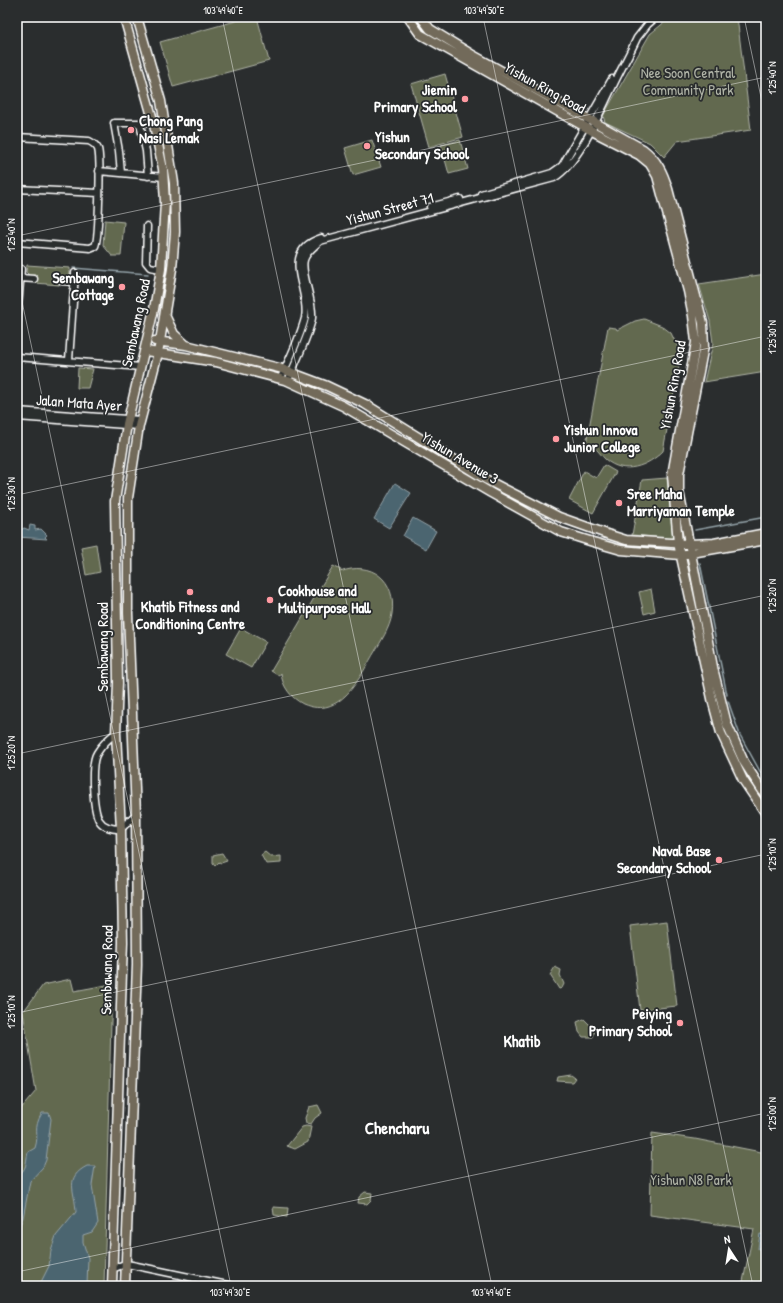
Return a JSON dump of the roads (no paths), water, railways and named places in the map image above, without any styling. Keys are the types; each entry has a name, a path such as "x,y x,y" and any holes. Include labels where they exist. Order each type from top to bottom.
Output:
{"main road":[{"name":"Sembawang Road","path":"112,1286 123,942 121,829 116,733 118,683 115,501 128,422 146,351 161,269 164,232 164,177 153,120 124,17"},
{"name":"Sembawang Road","path":"125,1286 137,965 136,814 128,613 128,498 140,423 158,353 165,315 172,270 175,232 174,184 161,101 137,17"},
{"name":"Yishun Ring Road","path":"408,17 420,34 590,125 643,149 653,157 660,167 668,188 703,323 704,346 678,480 688,544 714,672 727,724 744,762 766,796"},
{"name":"Yishun Ring Road","path":"421,17 430,29 639,155 647,161 655,172 664,199 694,316 696,348 672,475 680,555 712,703 721,733 743,780 766,814"},
{"path":"165,315 174,334 186,345"},
{"name":"Yishun Avenue 3","path":"148,339 186,345 288,371 365,404 487,480 559,517 626,540 688,544 714,543 766,533"},
{"name":"Yishun Avenue 3","path":"146,351 216,362 284,379 343,406 491,493 561,532 621,550 680,555 766,540"},
{"path":"155,364 163,358 172,355"}],"street":[{"path":"590,125 632,40 649,17"},
{"path":"590,125 637,38 648,24 656,17"},
{"path":"121,173 120,151 114,123 141,123 153,120"},
{"path":"141,123 148,176"},
{"name":"Yishun Street 71","path":"284,379 312,320 313,306 303,268 307,253 320,241 554,178 568,167 590,125"},
{"name":"Yishun Street 71","path":"288,371 305,317 305,308 298,270 298,260 308,245 315,240 552,172 562,166 590,125"},
{"path":"17,137 89,141 98,149 99,171 97,242 92,248 17,242"},
{"path":"99,171 164,177"},
{"path":"17,189 99,193"},
{"path":"146,226 146,262 150,267 161,269"},
{"path":"17,322 21,270"},
{"path":"69,360 75,273"},
{"path":"20,278 34,279"},
{"path":"62,281 75,282"},
{"path":"305,308 313,306"},
{"path":"17,356 141,367"},
{"name":"Jalan Mata Ayer","path":"17,412 140,423"},
{"name":"Jalan Mata Ayer","path":"17,418 111,420"},
{"path":"116,733 109,738 97,753 94,765 95,807 99,820 113,829 121,829 136,814"},
{"path":"112,1269 126,1264 219,1285 232,1286"}],"water":[{"path":"395,483 411,493 389,528 374,519"},
{"path":"413,518 436,531 426,549 403,536"},
{"path":"30,525 35,526 35,530 41,529 47,535 45,537 47,539 17,537 17,532 24,528 29,530"},
{"path":"42,1113 49,1113 51,1119 46,1160 43,1167 30,1181 23,1218 17,1231 17,1176 25,1168 28,1152 35,1148 37,1139 37,1124"},
{"path":"87,1166 95,1166 92,1185 98,1223 92,1232 83,1235 83,1242 88,1258 87,1286 39,1286 49,1266 51,1250 56,1236 76,1212 72,1185 75,1175"},
{"path":"760,1234 766,1235 766,1250 758,1249"}],"waterway":[{"path":"73,268 148,274"},
{"path":"695,530 766,517"},
{"path":"700,563 727,695"},
{"path":"728,701 740,735 762,775"}],"place":[{"name":"Jiemin Primary School","path":"465,99"},
{"name":"Chong Pang Nasi Lemak","path":"131,130"},
{"name":"Yishun Secondary School","path":"367,146"},
{"name":"Sembawang Cottage","path":"122,287"},
{"name":"Yishun Innova Junior College","path":"556,439"},
{"name":"Sree Maha Marriyaman Temple","path":"619,503"},
{"name":"Khatib Fitness and Conditioning Centre","path":"190,592"},
{"name":"Cookhouse and Multipurpose Hall","path":"270,600"},
{"name":"Naval Base Secondary School","path":"719,860"},
{"name":"Peiying Primary School","path":"680,1023"}],"district":[{"name":"Khatib","path":"522,1041"},
{"name":"Chencharu","path":"397,1128"}],"park label":[{"name":"Nee Soon Central Community Park","path":"688,82"},
{"name":"Yishun N8 Park","path":"691,1180"}]}
